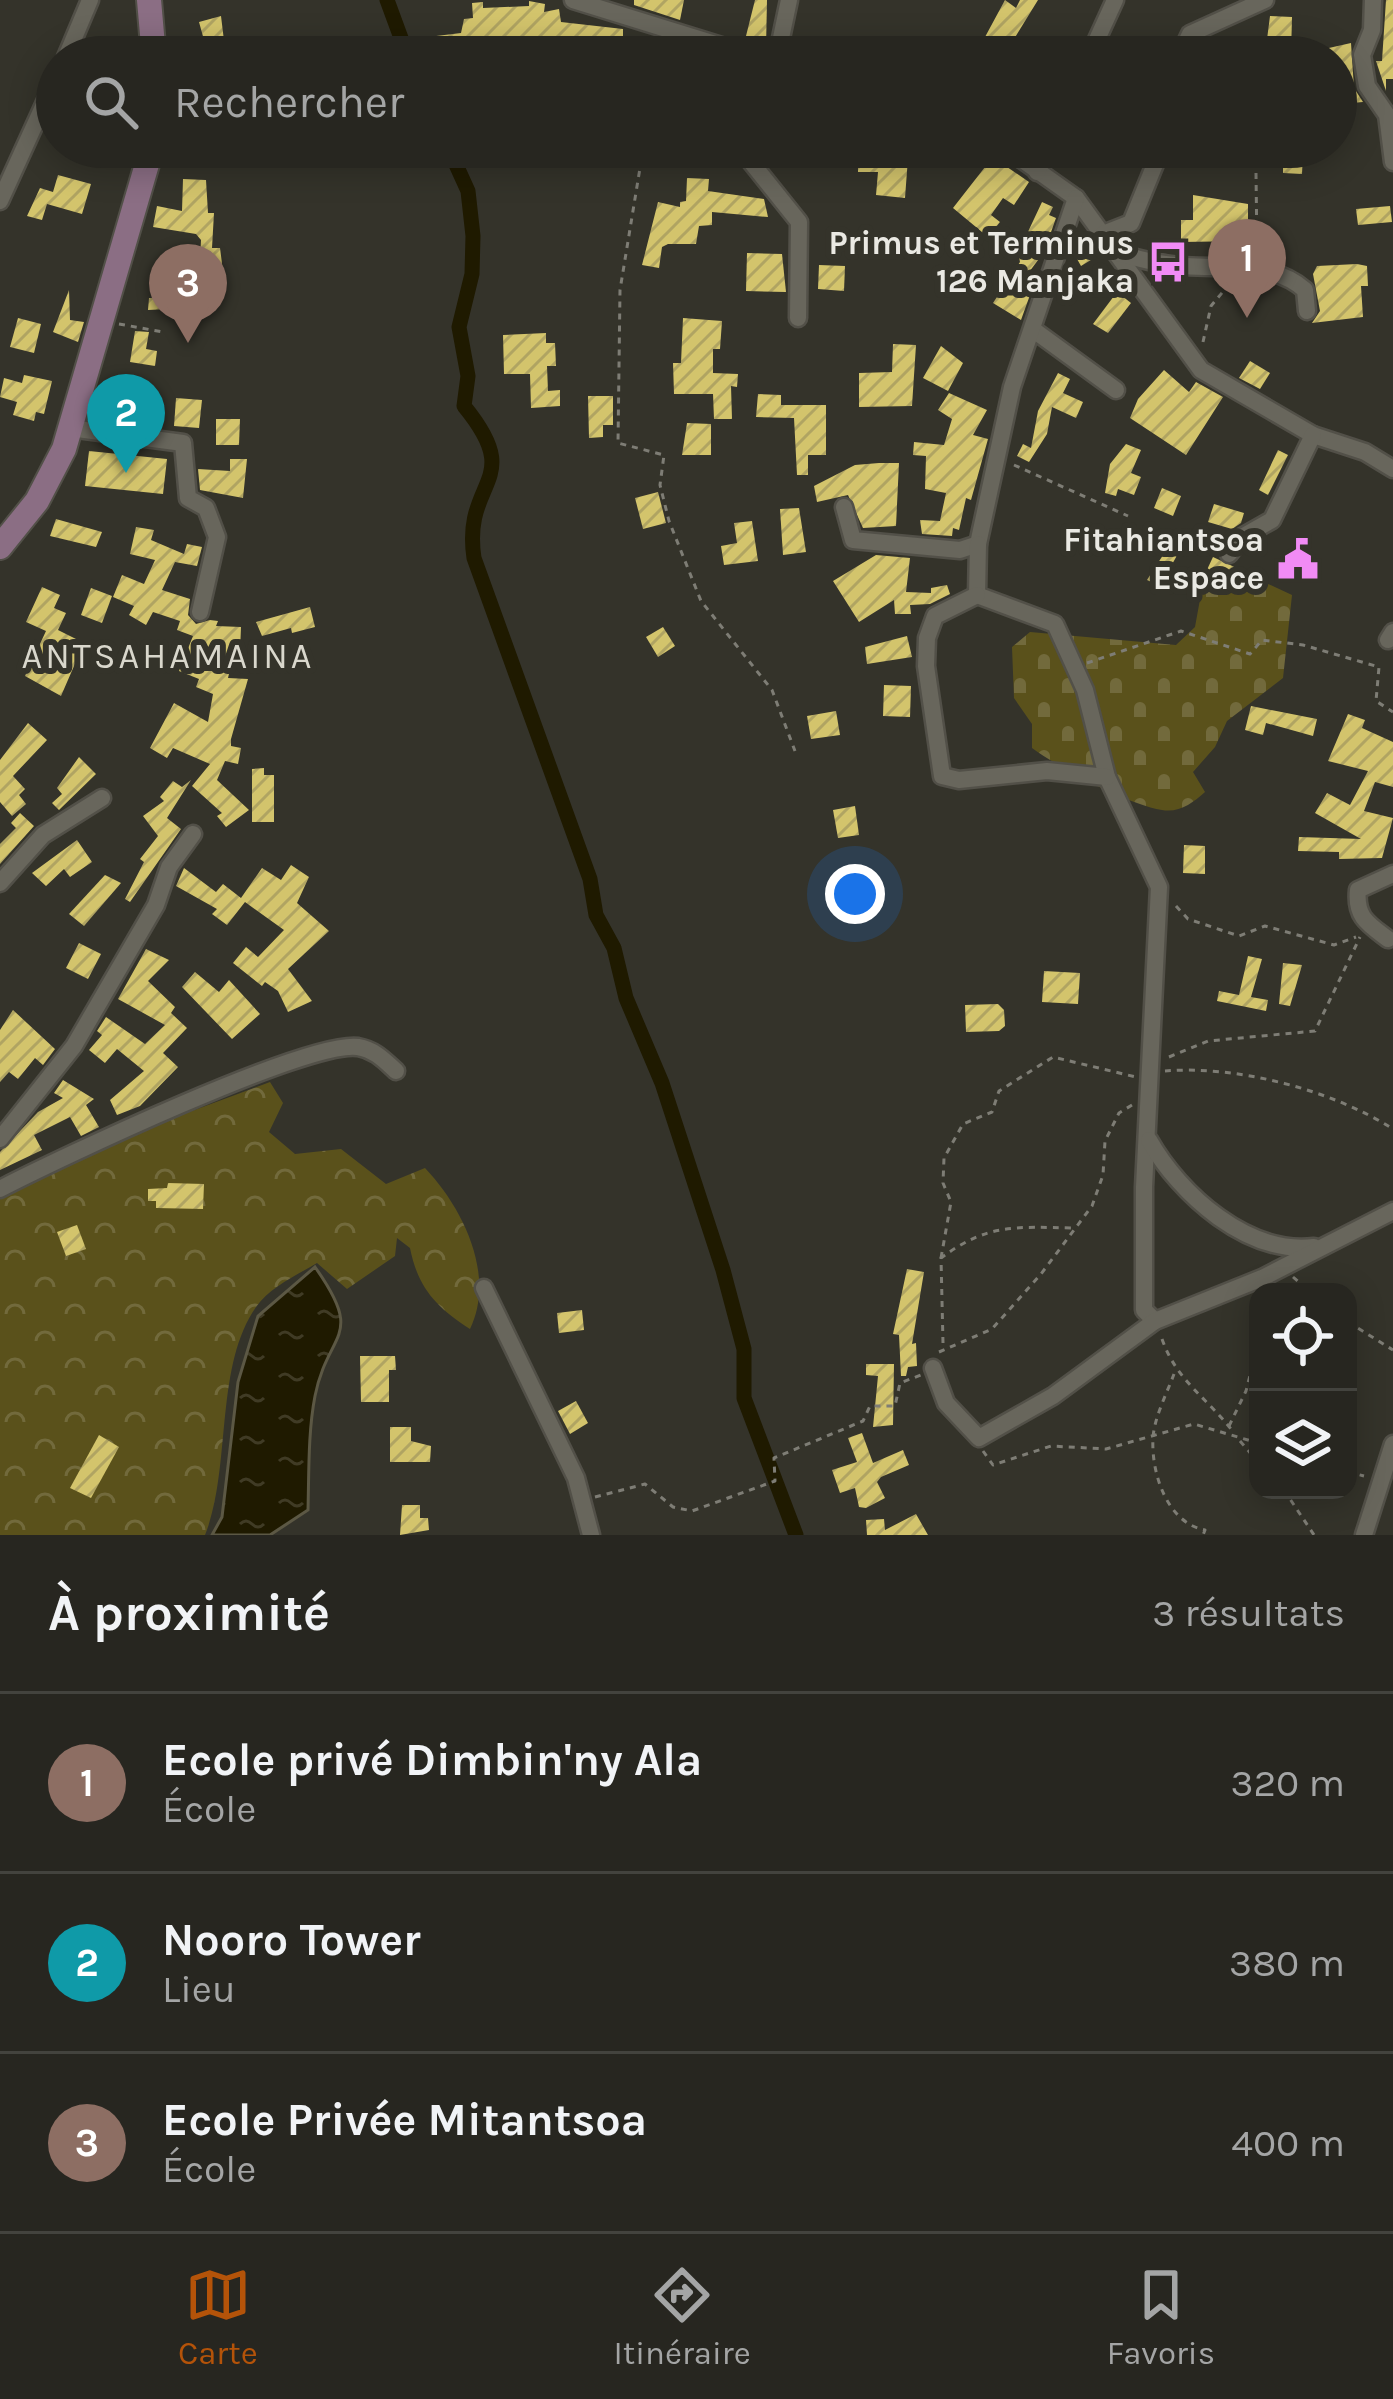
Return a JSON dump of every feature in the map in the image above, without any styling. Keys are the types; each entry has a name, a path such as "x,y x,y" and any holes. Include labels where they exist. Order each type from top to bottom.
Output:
{"main road":[{"path":"149,0 152,36"},
{"path":"0,547 38,501 70,428 146,168"}],"street":[{"path":"75,36 90,0"},
{"path":"573,0 670,36"},
{"path":"782,36 789,0"},
{"path":"1099,36 1115,0"},
{"path":"1189,36 1265,0"},
{"path":"1373,0 1372,30 1362,55 1367,86 1387,115 1393,162"},
{"path":"0,201 36,122"},
{"path":"756,168 799,222 798,318"},
{"path":"1032,168 1076,198 1201,370 1313,435 1365,452 1393,469"},
{"path":"1037,172 1039,168"},
{"path":"1103,234 1131,223 1153,168"},
{"path":"977,595 978,544 1012,388 1035,332 1076,198"},
{"path":"1117,253 1166,265 1289,275 1305,290 1307,311"},
{"path":"1035,332 1116,390"},
{"path":"70,428 186,447 188,499 206,508 217,537 200,612"},
{"path":"1228,554 1242,537 1272,520 1313,435"},
{"path":"844,507 854,540 961,550 978,544"},
{"path":"1107,777 1048,771 959,779 942,776 926,666 929,625 935,616 977,595 1055,624 1074,666 1107,777 1159,887 1144,1310 1155,1321"},
{"path":"0,884 43,835 102,798"},
{"path":"0,1139 74,1046 156,905 169,867 193,834"},
{"path":"1388,939 1361,920 1356,906 1358,890 1393,874"},
{"path":"0,1189 94,1140 353,1046 376,1052 397,1071"},
{"path":"1147,1137 1191,1195 1231,1225 1294,1250 1327,1246"},
{"path":"934,1370 946,1403 979,1438 1053,1396 1155,1321 1282,1268 1393,1211"},
{"path":"484,1288 576,1478 591,1535"},
{"path":"1364,1535 1393,1444"}],"path":[{"path":"640,168 620,290 618,443 664,455 660,485 669,521 701,602 772,690 795,751"},
{"path":"119,324 164,332"},
{"path":"998,454 1128,516"},
{"path":"1074,666 1181,631 1250,654 1262,640 1303,645 1379,668 1376,700 1393,712"},
{"path":"1159,887 1188,919 1239,936 1265,926 1334,945 1360,936 1388,939"},
{"path":"943,1346 992,1329 1010,1314 1092,1205 1103,1175 1105,1141 1119,1113 1150,1078 1208,1041 1315,1031 1360,936"},
{"path":"582,1502 645,1484 673,1507 692,1511 775,1480 774,1458 863,1421 870,1406 895,1406 900,1383 908,1376 934,1370 943,1346 941,1258 951,1202 943,1184 944,1158 964,1124 992,1112 999,1091 1052,1057 1150,1078 1184,1070 1242,1076 1332,1099 1393,1129"},
{"path":"941,1258 974,1234 1022,1227 1074,1228"},
{"path":"1282,1268 1300,1283"},
{"path":"1155,1321 1174,1374 1208,1398 1249,1451"},
{"path":"1357,1328 1393,1350"},
{"path":"1174,1374 1153,1437 1168,1506 1205,1530 1203,1535"},
{"path":"1229,1426 1249,1379"},
{"path":"979,1438 993,1465 1051,1446 1106,1449 1194,1424 1249,1440"},
{"path":"1290,1499 1314,1535"}],"green space":[{"path":"1251,576 1292,595 1283,678 1227,721 1215,747 1193,772 1205,792 1196,800 1174,810 1131,801 1032,748 1032,724 1014,698 1012,647 1030,632 1176,645 1195,627 1203,583 1238,593"},
{"path":"270,1082 283,1103 269,1132 295,1154 341,1149 386,1184 425,1168 439,1184 463,1222 477,1265 477,1308 470,1329 430,1295 410,1248 397,1238 395,1256 347,1289 317,1263 269,1293 243,1331 234,1359 218,1480 205,1535 0,1535 0,1182"}],"water":[{"path":"315,1267 341,1322 315,1396 308,1510 270,1535 212,1535 222,1517 238,1382 258,1316"}],"building":[{"path":"634,0 684,0 680,20 634,5"},
{"path":"755,0 767,0 766,36 746,36"},
{"path":"1005,0 1016,8 1020,0 1038,0 1016,36 986,36"},
{"path":"1386,0 1393,0 1393,79 1386,79 1386,91 1376,61 1382,61"},
{"path":"529,1 545,4 544,12 559,9 561,22 623,29 623,36 436,36 461,33 464,19 473,18 472,3 483,2 483,8 529,6"},
{"path":"221,16 223,36 203,36 199,22"},
{"path":"1270,16 1292,17 1292,36 1267,36"},
{"path":"858,168 907,168 905,198 876,195 878,172 858,172"},
{"path":"984,168 1009,168 1029,182 1014,205 1003,198 991,215 1000,222 988,237 953,208"},
{"path":"1283,168 1302,168 1302,174 1283,173"},
{"path":"58,175 91,184 82,214 47,204 42,220 27,216 40,188 53,192"},
{"path":"687,178 709,179 708,191 764,199 768,217 712,212 712,225 699,226 696,244 668,244 662,247 659,268 642,265 658,202 680,207 686,201"},
{"path":"183,179 206,180 208,213 214,213 212,248 220,248 223,271 212,275 210,307 148,310 149,298 157,298 157,292 194,293 194,280 199,280 201,240 196,234 153,227 157,206 182,211"},
{"path":"1193,195 1248,204 1248,241 1181,242 1181,220 1193,220"},
{"path":"1042,202 1053,207 1049,215 1056,218 1044,252 1018,287 1030,295 1021,320 993,303 1020,262 1018,253"},
{"path":"1390,206 1392,222 1358,225 1356,209"},
{"path":"1085,233 1099,255 1081,266 1072,250"},
{"path":"747,253 782,254 786,292 746,291"},
{"path":"819,265 845,266 844,291 818,289"},
{"path":"1317,266 1367,266 1368,286 1361,286 1363,317 1312,323 1320,311 1313,274"},
{"path":"69,290 70,320 84,322 78,342 53,332"},
{"path":"1117,292 1131,303 1108,333 1093,324"},
{"path":"18,318 41,324 34,353 10,347"},
{"path":"683,318 722,321 720,349 713,349 713,373 738,374 737,387 731,386 732,419 714,419 713,394 674,394 673,363 681,363"},
{"path":"135,331 149,332 146,349 157,351 155,366 130,362"},
{"path":"546,333 546,343 555,343 556,366 547,366 548,391 560,390 560,406 531,408 530,374 504,374 503,335"},
{"path":"893,344 916,345 912,406 859,407 859,373 892,372"},
{"path":"941,346 963,363 948,391 923,378"},
{"path":"1250,361 1270,373 1260,389 1239,378"},
{"path":"1164,370 1189,392 1196,382 1223,397 1186,455 1130,418 1138,399"},
{"path":"1058,373 1070,379 1063,393 1083,402 1076,418 1052,407 1047,434 1029,462 1017,456 1023,444 1031,448 1038,411"},
{"path":"24,375 52,381 44,414 36,412 34,421 13,415 17,402 0,397 4,378 22,383"},
{"path":"949,393 987,410 973,435 988,439 959,530 953,528 952,536 922,534 920,520 940,521 946,493 925,489 926,456 913,455 914,442 944,445 952,419 938,410"},
{"path":"758,394 781,395 781,405 826,405 826,455 808,455 808,475 797,475 794,418 756,417"},
{"path":"588,396 613,396 613,425 603,425 603,437 589,438"},
{"path":"176,398 202,400 199,428 174,426"},
{"path":"216,419 240,419 239,445 216,445"},
{"path":"687,423 711,424 711,455 682,455"},
{"path":"1126,444 1141,450 1131,473 1141,477 1134,495 1118,489 1116,496 1105,493 1110,464"},
{"path":"1278,450 1288,455 1268,495 1259,490"},
{"path":"89,451 167,459 163,494 85,486"},
{"path":"230,459 247,459 243,498 200,490 198,469 230,471"},
{"path":"899,463 896,526 863,528 848,495 817,502 814,486 855,465"},
{"path":"1162,488 1181,496 1173,516 1154,508"},
{"path":"658,492 666,523 643,529 635,498"},
{"path":"1214,504 1244,513 1241,523 1232,529 1208,522"},
{"path":"799,508 806,552 783,555 780,509"},
{"path":"56,519 102,532 96,547 50,536"},
{"path":"752,521 758,561 724,565 721,546 737,543 734,523"},
{"path":"136,527 154,530 151,540 184,554 187,544 202,547 197,566 175,562 162,590 190,599 188,615 196,624 210,620 218,621 216,626 241,627 240,652 234,652 228,678 248,679 231,739 231,746 241,748 238,764 225,761 217,780 249,810 226,827 217,816 222,813 192,786 210,764 173,748 167,758 150,748 174,703 208,722 213,694 196,687 199,679 179,671 193,636 177,630 180,621 153,612 146,625 129,615 134,606 113,597 122,575 144,584 155,560 130,554"},
{"path":"1174,538 1185,541 1160,586 1147,580"},
{"path":"876,555 910,558 906,592 931,593 931,588 947,585 950,594 930,604 910,605 911,614 895,614 894,600 859,622 833,581"},
{"path":"1213,557 1245,572 1238,589 1205,574"},
{"path":"42,587 60,595 54,608 66,613 58,630 84,643 61,696 25,676 46,631 26,622"},
{"path":"91,588 112,596 102,623 81,615"},
{"path":"310,607 315,627 262,636 256,622"},
{"path":"663,627 675,646 658,657 646,637"},
{"path":"907,636 912,657 867,664 865,647"},
{"path":"884,685 911,686 910,717 883,716"},
{"path":"1251,706 1317,719 1313,736 1266,723 1263,735 1245,730"},
{"path":"836,711 840,735 811,739 807,716"},
{"path":"1348,714 1365,720 1362,728 1393,742 1393,787 1375,782 1364,811 1393,818 1382,858 1339,859 1339,852 1298,851 1299,837 1361,839 1315,813 1327,793 1350,805 1368,771 1328,761"},
{"path":"28,723 47,740 13,776 25,789 19,795 26,804 12,816 0,802 0,760"},
{"path":"79,757 96,774 59,810 52,803 62,794 57,788"},
{"path":"264,768 264,775 274,775 274,822 252,822 252,769"},
{"path":"191,780 167,818 181,829 130,902 125,899 144,862 140,859 158,836 143,816 164,801 160,797 173,781 182,787"},
{"path":"855,806 859,835 838,838 833,810"},
{"path":"20,813 34,826 0,864 0,844 16,828 11,823"},
{"path":"77,840 92,862 70,877 64,869 46,886 32,873"},
{"path":"1184,845 1205,846 1205,874 1183,873"},
{"path":"291,865 309,877 297,903 329,931 288,969 312,1001 288,1012 278,991 265,982 262,986 233,963 246,947 258,957 284,930 245,902 227,925 212,914 217,909 176,886 184,868 216,892 223,884 241,898 262,868 281,880"},
{"path":"105,875 121,883 84,926 69,914"},
{"path":"79,943 101,954 88,979 66,968"},
{"path":"146,949 169,960 148,981 175,1007 171,1013 187,1028 163,1053 178,1067 140,1106 117,1115 110,1100 144,1071 117,1049 105,1063 89,1050 102,1035 97,1031 106,1017 145,1044 165,1025 118,999"},
{"path":"1248,956 1262,959 1251,997 1268,1000 1266,1011 1217,1001 1219,991 1239,995"},
{"path":"1283,963 1302,965 1290,1006 1279,1004"},
{"path":"1044,971 1080,973 1078,1004 1042,1002"},
{"path":"195,972 219,992 229,980 260,1014 232,1039 182,987"},
{"path":"998,1004 1004,1010 1005,1026 999,1031 966,1032 965,1005"},
{"path":"13,1010 55,1049 43,1065 35,1058 18,1079 9,1072 0,1082 0,1030"},
{"path":"63,1080 94,1099 86,1105 99,1127 81,1136 70,1117 34,1135 42,1150 0,1170 0,1152 38,1112 63,1098 54,1093"},
{"path":"168,1183 204,1184 203,1209 156,1208 156,1201 148,1201 148,1189 167,1188"},
{"path":"77,1225 86,1249 66,1256 57,1232"},
{"path":"907,1269 924,1272 912,1344 916,1343 917,1366 908,1367 906,1376 901,1376 899,1335 893,1334"},
{"path":"582,1310 584,1330 559,1333 557,1313"},
{"path":"360,1356 395,1356 396,1370 389,1370 389,1402 361,1402"},
{"path":"866,1364 894,1364 893,1425 873,1427 878,1376 866,1375"},
{"path":"576,1401 588,1423 570,1434 558,1411"},
{"path":"390,1427 411,1427 411,1441 431,1446 430,1462 390,1462"},
{"path":"862,1433 873,1463 903,1450 909,1465 881,1477 877,1482 885,1498 866,1508 859,1507 855,1488 840,1493 832,1470 857,1462 848,1438"},
{"path":"99,1435 119,1447 91,1498 70,1488"},
{"path":"402,1505 420,1505 420,1518 428,1518 429,1530 400,1535"},
{"path":"916,1514 928,1535 867,1535 866,1520 884,1519 885,1530"}],"waterway":[{"path":"387,0 400,36"},
{"path":"458,168 468,191 473,236 472,274 459,327 468,376 464,406 482,431 492,467 476,511 474,558 590,879 596,915 614,948 626,998 662,1083 744,1349 744,1398 796,1535"}],"place":[{"name":"Primus et Terminus 126 Manjaka","path":"1168,262"},
{"name":"Ecole privé Dimbin'ny Ala","path":"1247,318"},
{"name":"Ecole Privée Mitantsoa","path":"188,343"},
{"name":"Nooro Tower","path":"126,473"},
{"name":"Fitahiantsoa Espace","path":"1298,559"}],"district":[{"name":"ANTSAHAMAINA","path":"168,656"}]}
